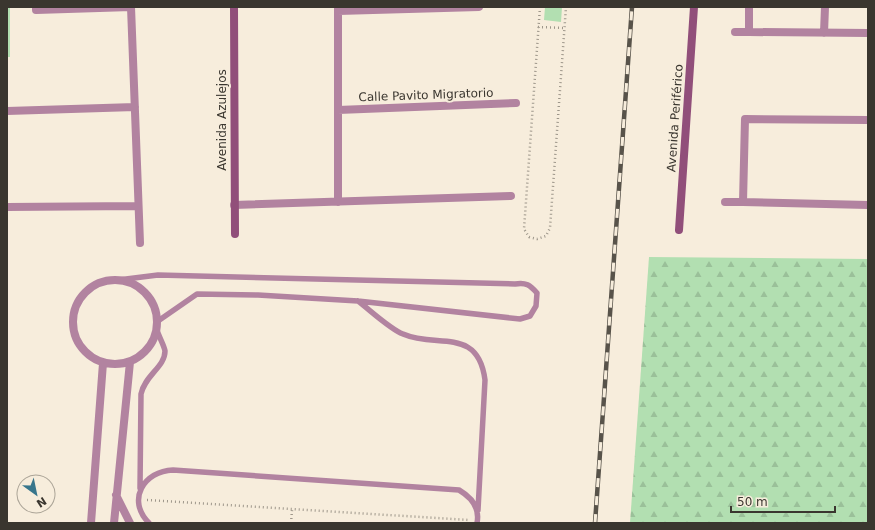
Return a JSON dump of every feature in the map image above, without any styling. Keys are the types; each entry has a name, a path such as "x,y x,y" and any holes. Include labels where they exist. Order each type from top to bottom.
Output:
{"main road":[{"name":"Avenida Azulejos","path":"234,7 235,234"},
{"name":"Avenida Periférico","path":"679,230 694,7"}],"street":[{"path":"36,7 36,10 131,7 140,243"},
{"path":"338,202 338,9 479,7"},
{"path":"749,7 749,32"},
{"path":"824,33 825,7"},
{"path":"735,32 868,33"},
{"name":"Calle Pavito Migratorio","path":"338,110 516,103"},
{"path":"7,111 134,107"},
{"path":"743,202 745,119 868,120"},
{"path":"234,205 511,196"},
{"path":"725,202 868,205"},
{"path":"7,207 138,206"},
{"path":"118,280 133,284 146,293 155,306 158,321 157,330 151,346 142,356 130,362 116,365 103,363 90,357 81,348 75,335 74,315 82,296 92,287 104,281 118,280"},
{"path":"114,523 130,362"},
{"path":"91,523 103,363"},
{"path":"116,495 130,523"}],"lane":[{"path":"118,280 158,275 507,284 522,283 529,284 537,293 536,306 530,316 520,319 358,301 258,295 197,294 158,321"},
{"path":"358,301 402,334 417,338 459,342 472,351 479,360 484,370 485,380 478,522"},
{"path":"149,523 140,510 139,500 141,394 143,386 152,373 162,363 164,356 165,350 157,330"},
{"path":"140,490 145,481 153,474 162,470 449,488 459,490 474,502 478,522"}],"path":[{"path":"540,7 524,229 529,237 537,239 546,236 550,228 566,7"},
{"path":"538,27 565,28"},
{"path":"139,500 478,522"},
{"path":"291,523 292,509"}],"green space":[{"path":"7,7 10,7 10,57 7,57"},
{"path":"545,7 562,7 561,22 544,20"},
{"path":"649,257 868,259 868,523 630,523"}],"railway":[{"path":"595,523 632,7"}]}
